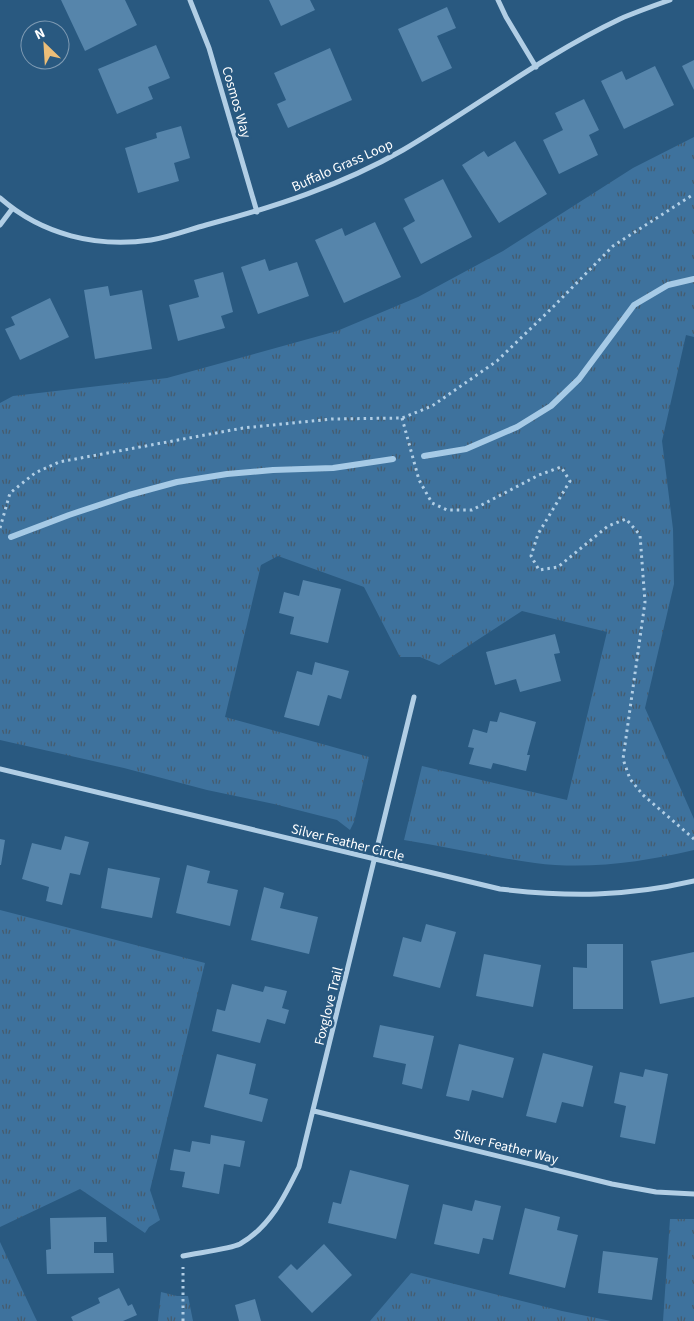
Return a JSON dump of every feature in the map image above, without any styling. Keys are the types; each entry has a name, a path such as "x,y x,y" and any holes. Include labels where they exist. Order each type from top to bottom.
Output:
{"street":[{"name":"Cosmos Way","path":"190,0 209,48 257,212"},
{"path":"498,0 536,67"},
{"name":"Buffalo Grass Loop","path":"0,198 12,209 36,223 66,235 96,242 125,242 153,239 257,212 300,198 353,176 403,150 578,41 621,18 670,0"},
{"path":"0,225 12,209"},
{"name":"Foxglove Trail","path":"183,1256 239,1244 266,1223 285,1197 299,1167 414,697"},
{"name":"Silver Feather Circle","path":"0,769 500,889 548,895 606,894 645,891 694,881"},
{"name":"Silver Feather Way","path":"314,1111 612,1184 656,1192 694,1194"}],"path":[{"path":"0,528 10,493 35,473 59,462 243,428 332,419 402,418 432,406 497,361 612,246 694,194"},
{"path":"402,418 419,480 432,502 447,510 472,510 561,467 570,480 538,534 531,556 539,570 558,567 608,526 626,518 640,535 645,602 623,759 630,779 643,795 694,839"},
{"path":"182,1321 183,1256"}],"green space":[{"path":"694,137 694,337 686,335 662,441 673,529 674,584 645,708 694,819 694,850 615,864 575,866 502,858 404,840 422,766 567,800 607,632 522,611 439,665 420,657 400,657 364,587 278,556 261,565 225,717 369,757 354,822 350,830 337,820 0,740 0,403 13,396 167,378 337,331 418,297 503,251 633,168"},
{"path":"0,910 205,963 150,1190 160,1220 149,1227 145,1233 80,1189 0,1227"},
{"path":"670,1219 694,1219 694,1321 663,1321"},
{"path":"0,1242 35,1317 37,1321 0,1321"},
{"path":"411,1273 562,1311 611,1321 370,1321"},
{"path":"161,1292 177,1296 188,1296 193,1321 158,1321"}],"building":[{"path":"61,0 125,0 137,25 85,51"},
{"path":"269,0 310,0 315,10 281,26"},
{"path":"447,7 456,28 437,36 452,68 422,82 398,29"},
{"path":"156,45 170,78 148,87 153,99 117,114 98,69"},
{"path":"330,48 352,100 288,128 277,104 286,100 274,73"},
{"path":"694,60 694,90 682,66"},
{"path":"655,66 674,105 624,129 601,81 622,71 626,80"},
{"path":"584,99 599,130 589,135 598,155 559,174 543,140 563,130 555,113"},
{"path":"181,126 190,158 174,163 179,181 138,193 125,148 157,138 156,133"},
{"path":"515,141 547,194 499,223 462,165 484,151 488,157"},
{"path":"443,179 472,237 421,264 403,228 415,221 404,199"},
{"path":"375,222 401,277 344,303 315,240 342,228 345,236"},
{"path":"265,259 269,271 297,262 309,296 258,314 241,267"},
{"path":"223,272 233,312 221,316 225,328 178,341 169,305 199,297 194,280"},
{"path":"108,286 110,296 142,290 152,349 95,359 84,290"},
{"path":"50,298 69,337 20,360 5,329 15,325 11,317"},
{"path":"303,580 341,589 328,643 290,634 294,617 279,613 284,592 299,596"},
{"path":"555,634 560,653 554,654 561,681 520,692 516,679 495,685 486,652"},
{"path":"315,662 349,671 341,699 328,695 319,726 284,717 297,671 312,675"},
{"path":"500,712 536,722 527,755 530,755 526,771 493,763 491,769 469,764 474,748 468,747 473,729 487,733 490,721 497,722"},
{"path":"65,836 89,842 80,875 70,873 62,905 46,901 49,887 22,879 32,843 61,850"},
{"path":"0,839 5,840 1,865 0,865"},
{"path":"187,865 210,871 207,883 238,890 230,926 176,913"},
{"path":"108,868 160,878 152,918 101,908"},
{"path":"264,887 284,893 280,908 318,917 309,954 251,940"},
{"path":"426,924 456,932 440,988 393,976 403,937 421,942"},
{"path":"587,944 623,944 623,1009 573,1009 573,967 587,968"},
{"path":"694,952 694,997 660,1004 651,961"},
{"path":"484,954 541,965 533,1007 476,996"},
{"path":"232,984 263,992 265,986 287,991 282,1008 289,1010 285,1024 267,1019 260,1043 212,1031 217,1009 225,1011"},
{"path":"380,1025 434,1036 422,1089 402,1084 406,1064 373,1057"},
{"path":"459,1044 514,1058 503,1098 472,1090 469,1101 446,1096"},
{"path":"543,1053 593,1066 583,1107 562,1102 556,1123 526,1116"},
{"path":"217,1054 256,1064 249,1094 268,1099 262,1122 204,1107"},
{"path":"645,1069 668,1074 655,1144 620,1137 626,1106 614,1103 620,1072 643,1077"},
{"path":"211,1135 245,1141 240,1167 224,1164 219,1194 182,1187 185,1172 170,1170 174,1149 190,1152 192,1141 210,1144"},
{"path":"350,1170 409,1185 396,1239 328,1223 333,1202 341,1204"},
{"path":"475,1200 501,1206 493,1240 483,1238 479,1254 434,1244 443,1204 472,1211"},
{"path":"525,1208 560,1217 557,1230 578,1235 565,1288 509,1274"},
{"path":"106,1217 107,1242 94,1242 94,1253 113,1253 114,1273 47,1274 46,1250 51,1249 50,1218"},
{"path":"324,1244 352,1275 312,1313 278,1277 291,1264 297,1270"},
{"path":"603,1251 658,1258 652,1300 598,1293"},
{"path":"119,1288 128,1306 132,1304 137,1315 123,1321 73,1321 71,1317 100,1303 98,1298"},
{"path":"255,1299 261,1321 239,1321 235,1305"}],"waterway":[{"path":"424,456 466,449 517,427 551,406 579,379 634,305 668,285 694,279"},
{"path":"11,537 129,495 177,482 227,474 333,468 393,459"}]}
